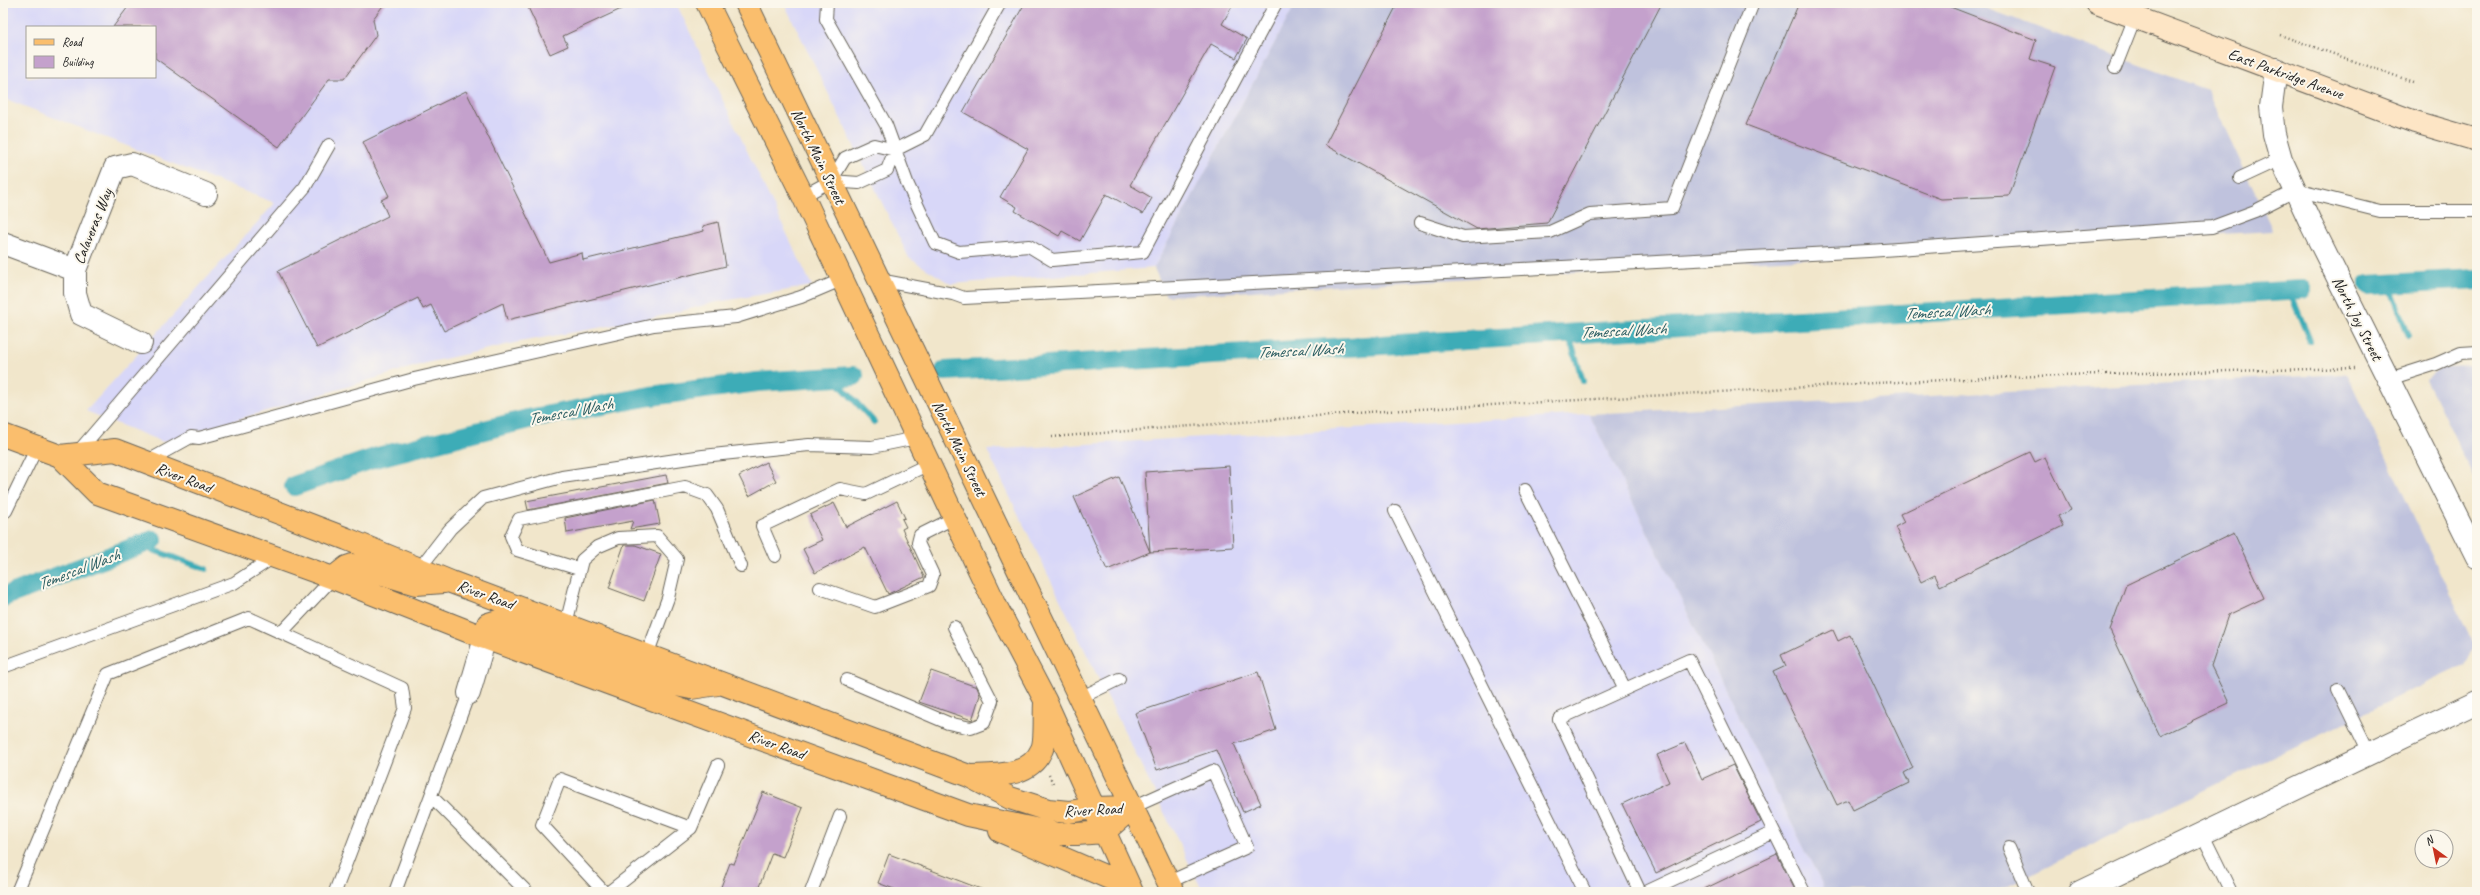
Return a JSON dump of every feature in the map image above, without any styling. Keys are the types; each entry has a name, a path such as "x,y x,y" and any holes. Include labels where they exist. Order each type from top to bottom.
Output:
{"main road":[{"name":"North Main Street","path":"707,3 803,196 851,302 997,608 1045,700 1131,890"},
{"name":"North Main Street","path":"746,3 1171,887"},
{"name":"East Parkridge Avenue","path":"2097,3 2415,122 2477,140"},
{"name":"River Road","path":"3,435 37,447 68,454 114,450 347,539 451,582 969,776 1010,798 1048,810 1069,812 1093,808 1133,807"},
{"name":"River Road","path":"68,454 96,493 333,578 485,638 968,815 1058,834 1104,832 1133,807"},
{"path":"333,578 347,566 353,565 416,584 451,582"},
{"path":"485,638 488,624 498,621 676,685 691,688 721,684"},
{"path":"969,776 1013,774 1030,766 1042,749 1045,700"},
{"path":"968,815 1131,890"}],"street":[{"name":"North Joy Street","path":"2276,69 2271,107 2274,134 2281,159 2312,226 2477,557"},
{"name":"Calaveras Way","path":"141,343 81,314 75,293 75,270 115,168 132,164 206,194"},
{"path":"4,247 75,270"},
{"path":"469,693 485,638"},
{"path":"2080,892 2477,702"}],"lane":[{"path":"827,3 826,18 886,125 908,185 935,243 959,252 1029,246 1052,260 1143,252 1276,3"},
{"path":"803,196 831,181 845,158 874,146 895,150 925,135 1000,3"},
{"path":"1420,223 1463,237 1550,232 1590,214 1672,208 1753,3"},
{"path":"2115,68 2135,17"},
{"path":"68,454 162,353 304,187 329,145"},
{"path":"831,181 859,183 887,170 895,150"},
{"path":"2240,178 2281,159"},
{"path":"881,283 953,294 964,298 1870,250 2212,227 2255,211 2296,190 2380,211 2477,212"},
{"path":"149,464 191,437 199,438 414,379 654,325 736,317 801,297 842,280"},
{"name":"Calaveras Way","path":"141,343 162,353"},
{"path":"2389,379 2436,364 2461,353 2477,352"},
{"path":"419,569 450,529 483,498 562,478 703,456 809,445 922,449"},
{"path":"3,512 6,510 37,447"},
{"path":"775,556 762,526 840,489 866,494 922,449"},
{"path":"579,569 517,550 511,536 519,519 685,486 707,495 717,509 742,566"},
{"path":"1525,490 1625,689"},
{"path":"1395,511 1585,892"},
{"path":"820,588 875,607 929,586 933,575 918,543 920,535 954,518"},
{"path":"566,624 582,560 597,547 618,538 657,536 677,559 668,598 647,655"},
{"path":"3,667 234,582 274,557"},
{"path":"282,632 333,578"},
{"path":"17,892 108,674 249,618 402,688 405,708 335,892"},
{"path":"846,680 948,722 971,728 984,723 992,701 954,627"},
{"path":"1640,892 1559,719 1689,660 1804,892"},
{"path":"1080,698 1118,679"},
{"path":"2338,690 2369,753"},
{"path":"395,892 469,693"},
{"path":"610,892 692,828 718,765"},
{"path":"1133,807 1213,771 1247,847 1171,887"},
{"path":"604,892 542,825 560,779 692,828"},
{"path":"431,796 527,892"},
{"path":"811,892 840,816"},
{"path":"1646,892 1774,832"},
{"path":"2202,833 2230,892"},
{"path":"2009,848 2028,892"}],"path":[{"path":"2280,35 2413,82"},
{"path":"1052,437 1368,412 1876,383 2060,375 2355,368"},
{"path":"1048,773 1054,785"}],"shaded area":[{"path":"3,3 676,3 812,286 717,302 653,318 519,342 426,363 163,442 86,411 275,203 3,98"},
{"path":"784,3 1296,3 1154,268 951,284 909,258"},
{"path":"1296,3 1972,3 2207,90 2273,231 1166,296 1154,268"},
{"path":"2477,366 2477,483 2426,379 2441,367"},
{"path":"2347,374 2474,645 2464,665 1994,892 1826,892 1589,414"},
{"path":"1589,414 1826,892 1203,892 987,450"}],"building":[{"path":"131,3 385,3 373,19 376,35 344,79 329,79 279,147 156,59 156,26 114,26"},
{"path":"526,3 634,3 563,36 568,46 550,54"},
{"path":"1025,3 1234,3 1222,24 1247,39 1236,58 1211,44 1130,185 1152,198 1143,214 1106,194 1080,241 1062,231 1059,236 1015,211 1017,207 1000,197 1028,149 963,112"},
{"path":"1398,3 1662,3 1547,223 1477,229 1325,145"},
{"path":"1799,3 1940,3 2036,40 2030,59 2055,67 2009,196 1941,199 1746,125"},
{"path":"466,91 549,262 582,253 583,260 704,231 703,226 718,222 726,266 507,320 503,303 444,331 431,305 423,309 418,298 317,348 278,271 388,216 381,200 389,196 363,142"},
{"path":"2030,452 2035,462 2045,457 2071,510 2058,516 2063,526 1940,586 1935,575 1921,582 1895,527 1904,522 1900,514"},
{"path":"766,462 776,481 749,496 739,476"},
{"path":"1229,466 1233,547 1150,552 1145,472"},
{"path":"666,475 668,483 528,510 526,501"},
{"path":"1119,477 1150,552 1107,570 1074,497"},
{"path":"655,500 660,524 630,529 633,521 567,533 565,518"},
{"path":"897,501 905,518 902,519 906,527 902,529 924,577 888,594 865,547 815,573 803,549 822,540 810,515 834,503 846,527"},
{"path":"2234,533 2264,598 2228,615 2211,666 2229,703 2160,736 2110,630 2126,585"},
{"path":"624,545 635,545 661,554 644,601 609,588"},
{"path":"1833,630 1838,641 1850,635 1913,768 1904,773 1909,783 1853,810 1848,800 1837,805 1773,672 1786,666 1781,655"},
{"path":"931,671 977,687 980,695 972,720 919,702"},
{"path":"1258,672 1276,730 1234,744 1261,804 1243,812 1216,750 1157,770 1135,713"},
{"path":"1685,743 1702,779 1733,765 1761,822 1656,873 1622,804 1669,782 1657,755"},
{"path":"763,792 803,808 783,857 772,853 757,892 719,892 730,863 734,864"},
{"path":"889,854 986,891 902,892 878,883"},
{"path":"1777,854 1796,892 1698,892"}],"waterway":[{"name":"Temescal Wash","path":"2369,285 2477,279"},
{"path":"2389,284 2409,336"},
{"path":"2289,290 2310,341"},
{"name":"Temescal Wash","path":"945,371 2302,290"},
{"path":"1568,333 1583,381"},
{"name":"Temescal Wash","path":"294,486 378,457 528,419 651,396 757,382 854,376"},
{"path":"834,378 874,422"},
{"name":"Temescal Wash","path":"3,597 153,540"},
{"path":"139,545 206,569"}]}
